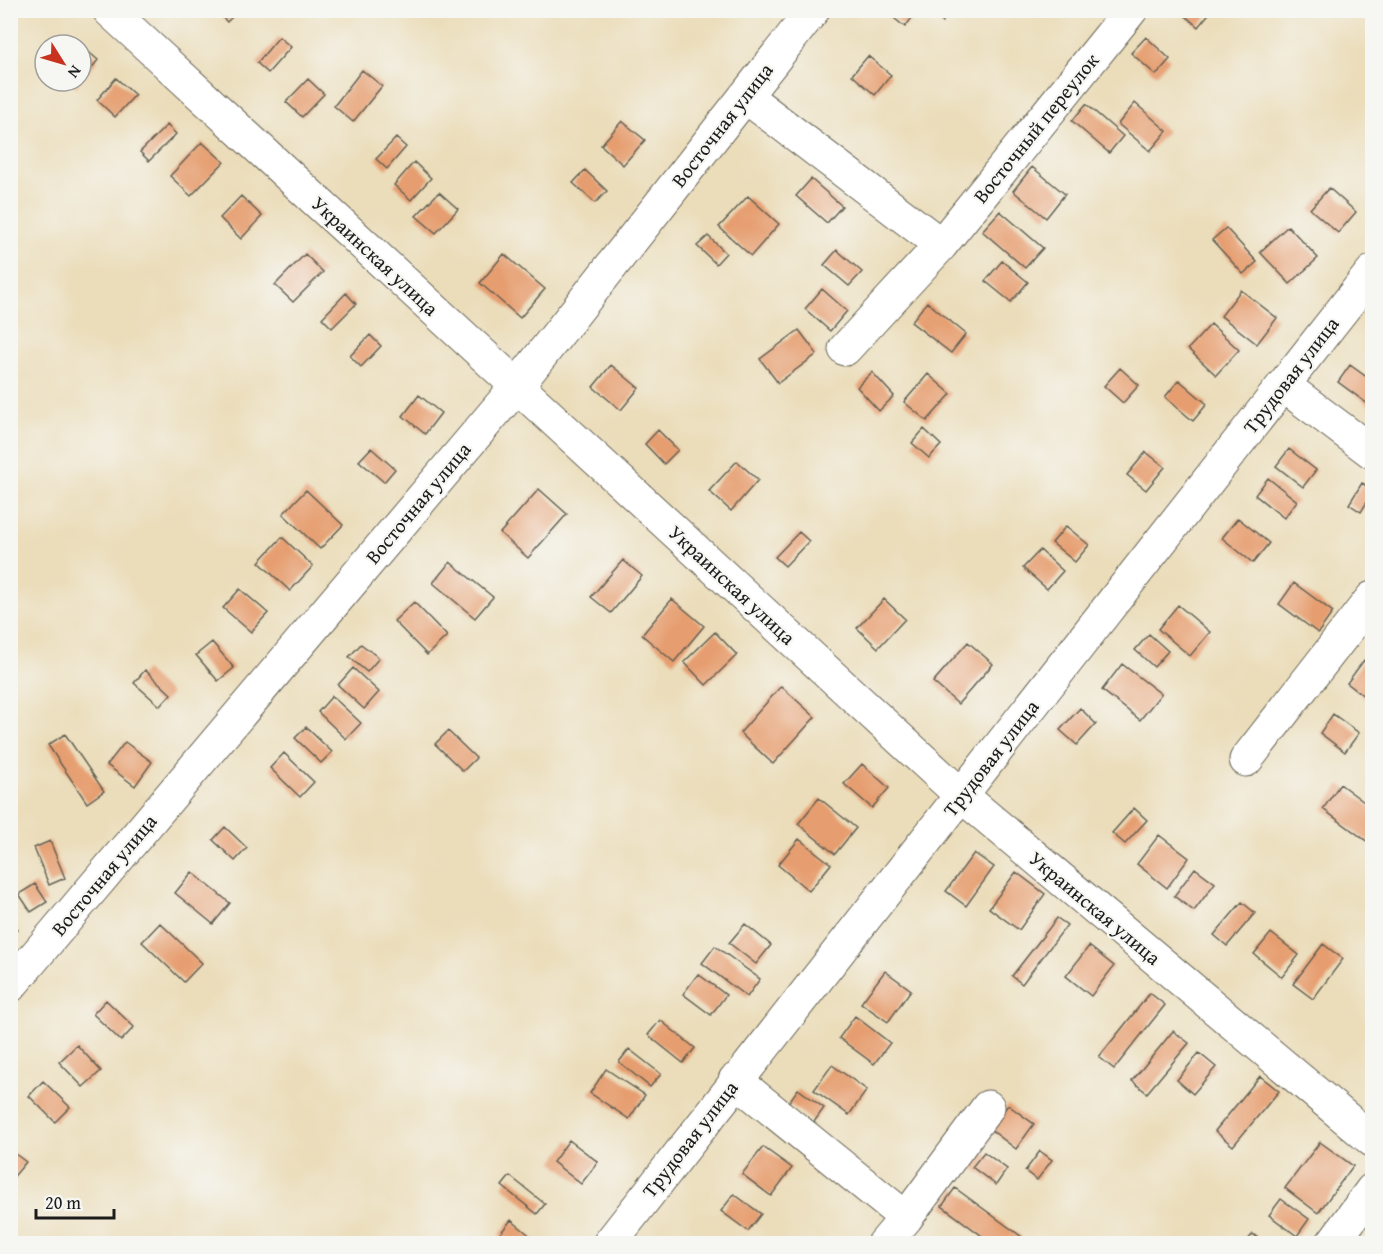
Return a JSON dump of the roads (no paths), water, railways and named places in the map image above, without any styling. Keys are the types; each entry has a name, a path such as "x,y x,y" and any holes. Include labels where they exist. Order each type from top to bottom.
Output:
{"street":[{"name":"Украинская улица","path":"109,10 962,796 1372,1140"},
{"name":"Восточная улица","path":"10,986 517,386 813,10"},
{"name":"Восточный переулок","path":"845,349 941,245 1131,10"},
{"path":"745,96 941,245"},
{"name":"Трудовая улица","path":"609,1244 735,1080 962,796 1372,272"},
{"path":"1283,385 1372,452"},
{"path":"1246,760 1372,598"},
{"path":"735,1080 906,1218"},
{"path":"884,1244 906,1218 988,1107"},
{"path":"1332,1244 1372,1190"}]}
